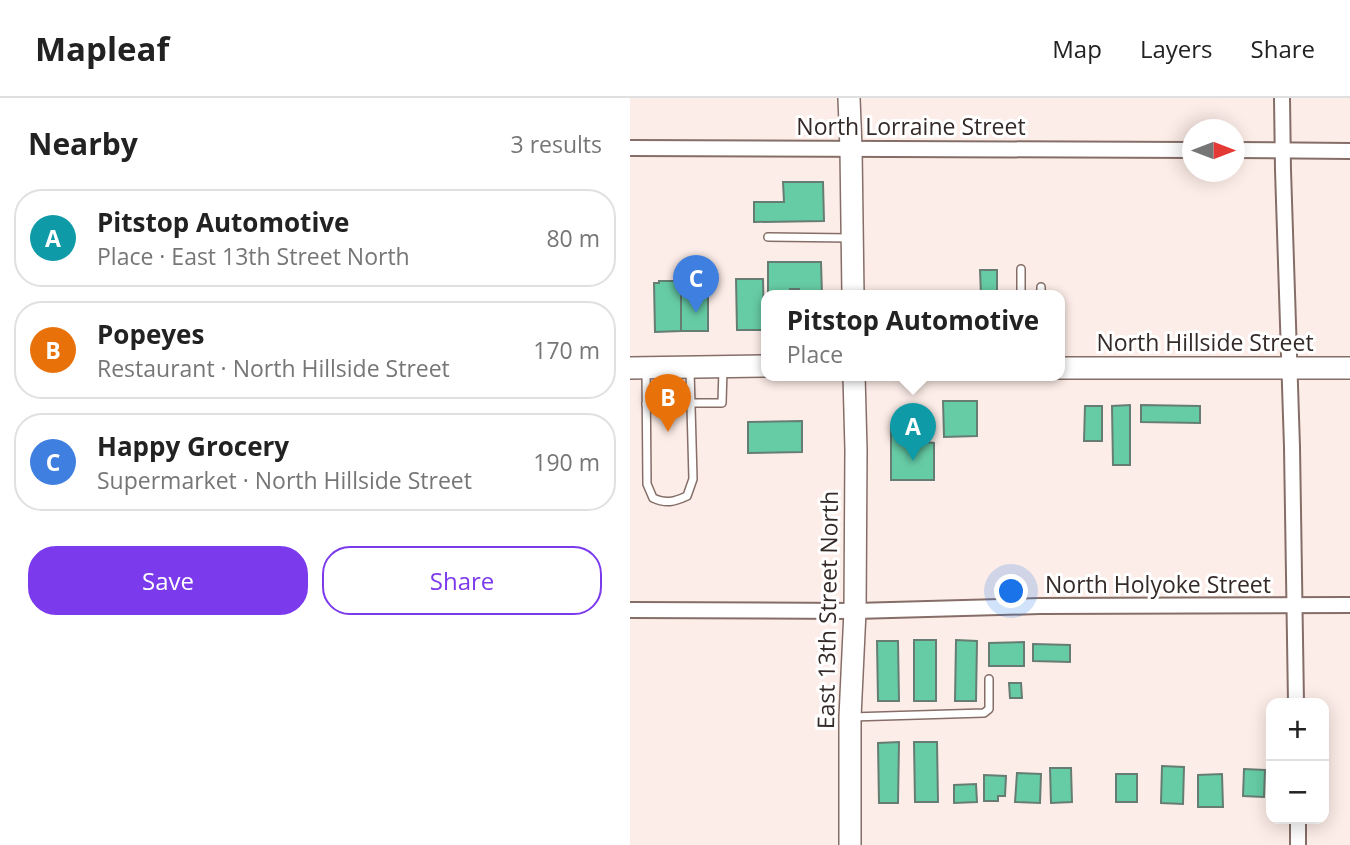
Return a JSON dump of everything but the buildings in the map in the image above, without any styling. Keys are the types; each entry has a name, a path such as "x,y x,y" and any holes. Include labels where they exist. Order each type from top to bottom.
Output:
{"main road":[{"path":"849,98 853,290"},
{"path":"638,368 761,366"},
{"name":"North Hillside Street","path":"1065,368 1350,368"},
{"name":"East 13th Street North","path":"850,845 850,717 855,611 854,381"}],"street":[{"path":"1282,98 1296,698"},
{"name":"North Lorraine Street","path":"630,148 1182,150"},
{"path":"1245,150 1350,150"},
{"name":"North Holyoke Street","path":"630,610 855,611 1040,606 1350,606"},
{"path":"1298,824 1298,845"},
{"path":"842,845 850,845"}],"lane":[{"path":"768,237 852,238"},
{"path":"1021,269 1021,290"},
{"path":"691,403 722,403 723,367"},
{"path":"638,368 646,404 647,484 653,498 663,502 676,501 687,496 693,479 690,368"},
{"path":"646,404 664,404"},
{"path":"850,717 984,713 989,709 989,679"}],"place":[{"name":"Happy Grocery","path":"696,313"},
{"name":"Popeyes","path":"668,432"},
{"name":"Pitstop Automotive","path":"913,461"}]}
